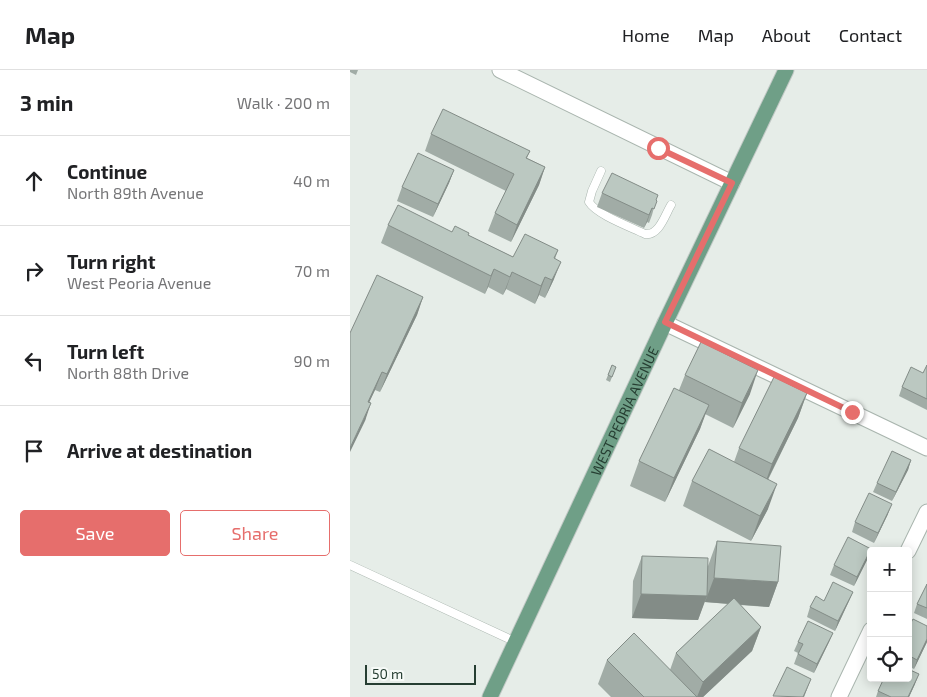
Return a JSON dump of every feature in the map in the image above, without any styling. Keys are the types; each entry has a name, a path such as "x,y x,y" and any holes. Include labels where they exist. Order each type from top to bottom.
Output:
{"main road":[{"name":"WEST PEORIA AVENUE","path":"490,697 665,322 786,70"}],"street":[{"path":"500,70 732,183"},
{"path":"665,322 927,448"},
{"path":"910,547 927,512"},
{"path":"839,697 868,637"}],"lane":[{"path":"601,170 589,202 599,212 645,234 650,234 656,231 671,205"},
{"path":"350,565 516,642"}],"building":[{"path":"443,109 530,151 526,158 545,167 517,225 495,213 514,174 431,134"},
{"path":"418,153 454,170 438,204 402,187"},
{"path":"612,173 658,195 654,209 652,208 649,215 602,193"},
{"path":"398,205 452,232 455,226 469,233 468,235 513,257 525,234 558,250 554,258 561,262 552,280 545,277 541,286 512,272 510,277 494,269 491,276 388,225"},
{"path":"377,275 423,297 387,374 382,372 368,402 371,403 350,448 350,333"},
{"path":"701,342 758,370 742,403 685,375"},
{"path":"612,365 616,367 612,377 608,375"},
{"path":"927,365 927,399 902,387 911,367 923,373"},
{"path":"774,377 807,393 772,464 739,448"},
{"path":"674,388 709,405 674,478 639,461"},
{"path":"709,449 777,484 760,516 692,481"},
{"path":"892,451 911,460 896,492 877,483"},
{"path":"869,493 892,504 878,533 855,522"},
{"path":"848,537 867,547 867,557 857,577 834,565"},
{"path":"717,541 781,546 778,582 714,578"},
{"path":"642,556 708,558 707,596 641,594"},
{"path":"833,582 853,592 838,621 810,607 816,596 824,601"},
{"path":"927,584 927,608 917,604"},
{"path":"734,598 761,627 703,682 676,653"},
{"path":"913,619 927,626 927,639 917,660 912,657"},
{"path":"808,621 833,633 817,664 798,654 803,644 798,642"},
{"path":"634,633 697,697 644,697 607,660"},
{"path":"787,667 811,679 803,697 773,696"},
{"path":"912,671 919,674 908,697 891,697 878,691 882,682 912,682"}],"route":[{"path":"658,148 732,183 665,322 852,412"}]}
